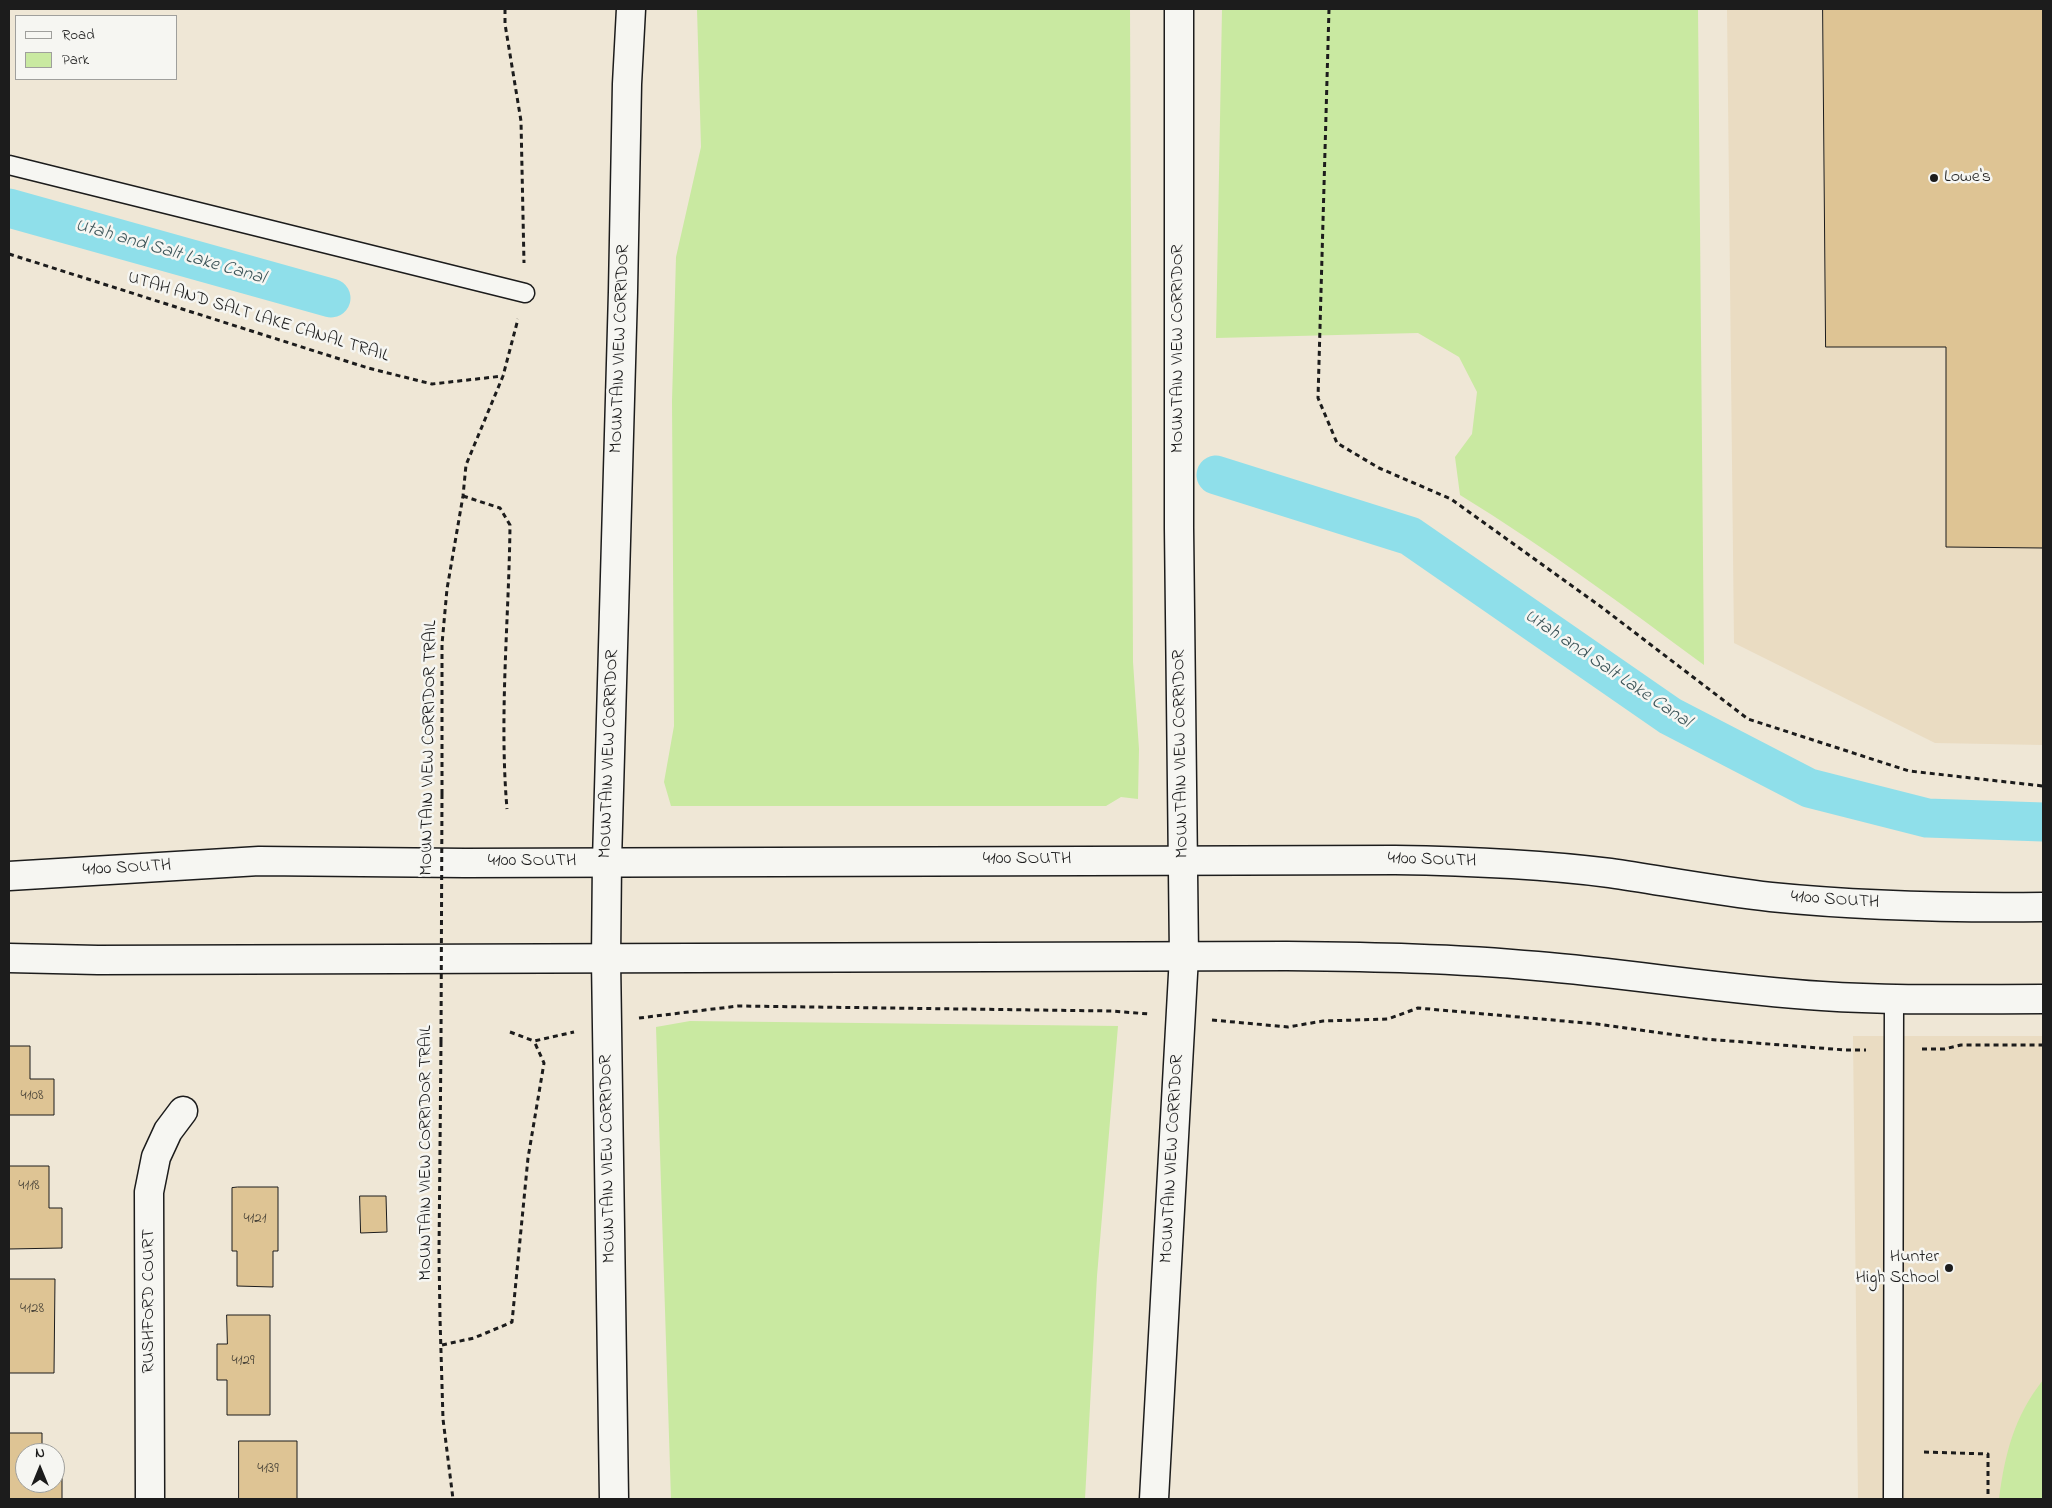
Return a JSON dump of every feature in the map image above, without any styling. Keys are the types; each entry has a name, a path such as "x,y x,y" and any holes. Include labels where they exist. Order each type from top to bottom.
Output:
{"main road":[{"name":"MOUNTAIN VIEW CORRIDOR","path":"614,1499 606,862 623,292 627,84 631,9"},
{"name":"MOUNTAIN VIEW CORRIDOR","path":"1154,1499 1184,956 1179,528 1179,9"},
{"name":"4100 SOUTH","path":"9,876 259,861 465,863 1395,860 1467,862 1608,873 1822,902 2043,907"},
{"path":"9,958 98,960 1385,957 1535,965 1739,989 1894,999 2043,999"},
{"name":"RUSHFORD COURT","path":"150,1499 149,1192 156,1157 168,1131 184,1111"}],"lane":[{"path":"9,166 525,293"},
{"path":"1893,1499 1894,999"}],"path":[{"name":"MOUNTAIN VIEW CORRIDOR TRAIL","path":"453,1499 443,1419 438,1253 441,1042 442,644 447,588 463,496 466,465 503,376 525,293 521,121 504,24 505,9"},
{"path":"1330,9 1318,398 1337,444 1379,468 1451,499 1600,606 1748,720 1908,771 2043,786"},
{"name":"UTAH AND SALT LAKE CANAL TRAIL","path":"9,254 368,368 432,384 503,376"},
{"path":"463,496 500,508 510,525 504,777 507,809"},
{"path":"645,1016 738,1006 1112,1011"},
{"path":"1288,1028 1323,1021 1388,1019 1418,1008 1597,1024 1705,1038 1845,1050"},
{"path":"510,1032 534,1041 540,1040"},
{"path":"442,1345 474,1338 512,1322 528,1158 544,1062 534,1041"},
{"path":"1931,1049 1944,1049 1961,1045 2043,1045"},
{"path":"1924,1452 1988,1454 1988,1499"}],"shaded area":[{"path":"1727,9 2043,9 2043,745 1935,743 1734,643"},
{"name":"Hunter High School","path":"1853,1036 2043,1036 2043,1499 1858,1499"}],"green space":[{"path":"697,9 1130,9 1133,662 1139,749 1138,799 1121,797 1106,806 671,806 664,782 674,726 672,401 676,257 701,147"},
{"path":"1222,9 1698,9 1704,665 1553,556 1460,495 1455,457 1472,434 1477,392 1459,357 1418,333 1216,338"},
{"path":"690,1021 1118,1026 1097,1276 1085,1499 671,1499 656,1027"},
{"path":"2043,1380 2043,1499 1999,1499 2004,1466 2012,1436 2025,1408"}],"building":[{"name":"Lowe's","path":"1823,9 2043,9 2043,548 1946,547 1946,347 1826,347"},
{"path":"9,1046 30,1046 30,1079 54,1079 54,1115 9,1115"},
{"path":"9,1166 49,1166 49,1208 62,1208 62,1248 9,1249"},
{"path":"278,1187 278,1251 273,1251 273,1287 237,1286 237,1251 232,1251 232,1188"},
{"path":"360,1196 386,1196 387,1232 361,1233"},
{"path":"9,1279 55,1279 54,1373 9,1373"},
{"path":"227,1315 270,1315 270,1415 227,1415 227,1380 217,1380 217,1344 227,1344"},
{"path":"9,1433 42,1433 42,1443 15,1443 15,1493 62,1493 62,1499 9,1499"},
{"path":"239,1441 297,1441 297,1499 239,1499"}],"waterway":[{"name":"Utah and Salt Lake Canal","path":"9,208 331,298"},
{"name":"Utah and Salt Lake Canal","path":"1216,475 1410,536 1670,716 1809,788 1927,818 2043,822"}],"place":[{"name":"Lowe's","path":"1934,178"},
{"name":"Hunter High School","path":"1949,1268"}]}
